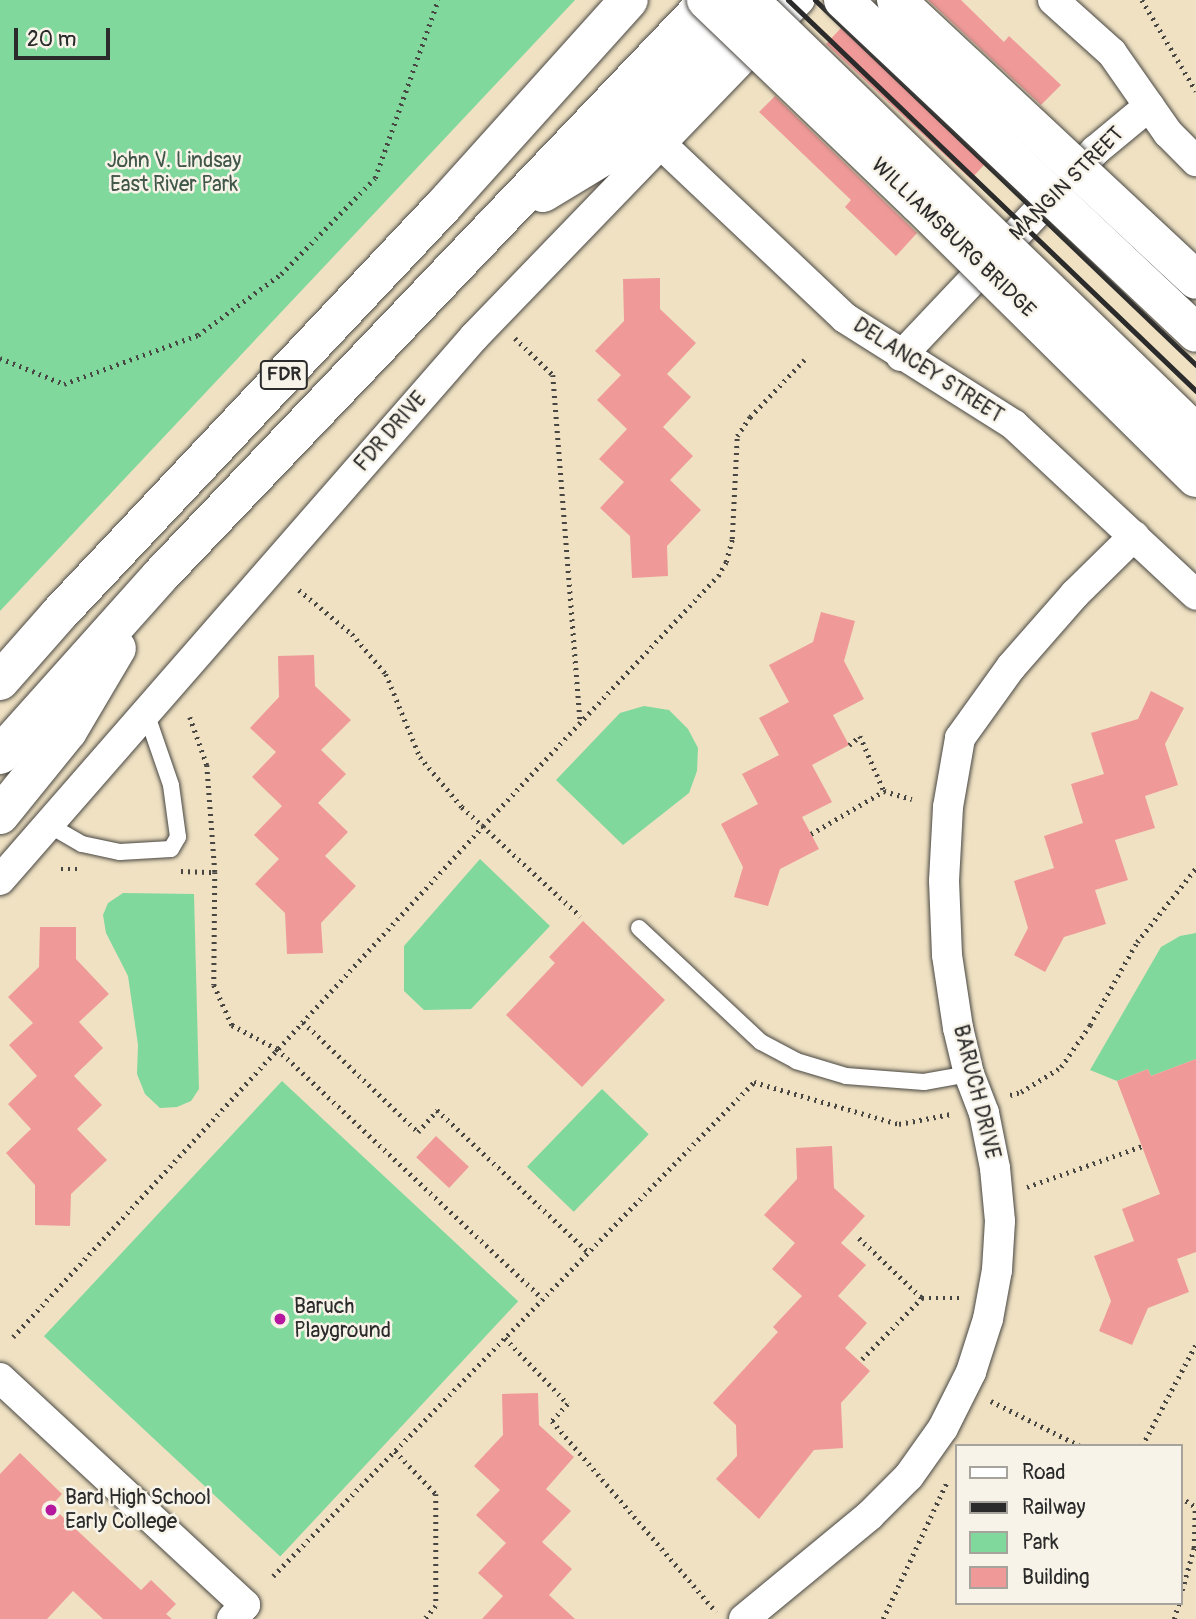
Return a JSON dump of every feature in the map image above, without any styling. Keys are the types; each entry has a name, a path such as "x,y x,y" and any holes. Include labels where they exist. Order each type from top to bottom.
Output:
{"highway":[{"name":"FDR","path":"0,681 59,614 446,203 566,66 629,0"},
{"name":"FDR","path":"0,755 160,576 708,0"},
{"name":"WILLIAMSBURG BRIDGE","path":"708,0 1196,478"},
{"name":"WILLIAMSBURG BRIDGE","path":"748,0 1196,433"},
{"path":"497,222 604,156 758,0"},
{"path":"843,0 1196,333"},
{"path":"896,0 1196,280"},
{"path":"0,648 429,190 566,66"},
{"path":"0,814 68,731 160,576"}],"street":[{"name":"FDR DRIVE","path":"0,880 474,337 800,0"},
{"path":"1053,0 1112,53 1168,133 1196,161"},
{"name":"MANGIN STREET","path":"901,356 1096,149 1149,106"},
{"name":"DELANCEY STREET","path":"661,144 845,318 901,356 1014,425 1134,536 1192,585"},
{"name":"BARUCH DRIVE","path":"744,1619 870,1515 909,1476 943,1428 963,1388 988,1320 997,1270 1000,1221 995,1168 980,1103 969,1074 947,955 944,880 948,807 960,738 1011,667 1075,594 1134,536"},
{"path":"0,1378 239,1612"}],"lane":[{"path":"49,825 82,844 120,852 171,849 178,837 171,785 146,713"},
{"path":"639,928 761,1042 796,1061 846,1076 923,1082 969,1074"}],"path":[{"path":"0,358 64,384 198,335 281,274 375,178 438,0"},
{"path":"1142,0 1196,91"},
{"path":"514,337 553,375 580,722"},
{"path":"13,1337 483,826 718,576 726,562 732,539 737,436 750,417 804,360"},
{"path":"299,590 352,634 386,674 420,757 462,807 580,916"},
{"path":"190,717 207,765 215,872 214,985 232,1025 277,1049 543,1299"},
{"path":"849,745 860,736 884,791"},
{"path":"811,835 884,791 912,799"},
{"path":"273,1576 754,1082 899,1124 940,1118 1021,1092 1061,1067 1090,1025 1137,942 1195,872"},
{"path":"303,1021 418,1132 438,1110 588,1252"},
{"path":"1023,1189 1142,1146"},
{"path":"859,1238 922,1298 961,1298"},
{"path":"862,1359 922,1298"},
{"path":"505,1338 568,1404 552,1421 722,1619"},
{"path":"1143,1444 1196,1344"},
{"path":"963,1388 1076,1444"},
{"path":"395,1451 436,1494 436,1606 425,1619"},
{"path":"883,1619 947,1482"},
{"path":"1182,1590 1194,1548 1196,1507"}],"green space":[{"name":"John V. Lindsay East River Park","path":"0,0 575,0 0,611"},
{"path":"644,706 669,710 688,729 698,748 697,771 689,793 623,845 556,780 620,713"},
{"path":"480,859 550,926 471,1009 424,1010 404,991 404,946"},
{"path":"123,893 194,894 199,1089 191,1101 177,1107 160,1108 145,1094 137,1074 138,1045 128,976 106,933 103,915 108,903"},
{"path":"1196,933 1196,1059 1151,1076 1148,1069 1117,1081 1090,1070 1161,947 1180,936"},
{"name":"Baruch Playground","path":"282,1081 518,1301 280,1557 44,1336"},
{"path":"602,1089 649,1134 574,1212 527,1167"}],"building":[{"path":"928,0 961,0 1004,42 1009,36 1061,85 1041,105"},
{"path":"841,28 986,163 971,179 826,44"},
{"path":"775,96 917,233 896,256 845,207 851,200 759,112"},
{"path":"660,278 660,309 696,343 667,374 691,397 663,427 693,456 670,480 701,510 667,546 668,576 632,578 630,536 600,508 624,482 599,459 627,429 597,400 621,375 595,351 624,321 623,279"},
{"path":"821,612 855,621 844,661 864,699 833,715 849,745 812,765 832,802 802,817 819,849 780,869 768,906 734,897 743,867 721,824 758,804 742,774 779,755 759,718 789,702 769,665 813,642"},
{"path":"314,655 315,686 351,720 321,750 346,774 318,803 348,832 325,856 356,886 321,923 323,953 287,954 285,913 255,884 279,859 254,835 282,806 252,777 276,752 250,728 279,697 278,656"},
{"path":"1151,691 1184,708 1165,744 1178,785 1145,796 1155,828 1115,840 1128,880 1095,890 1106,924 1064,937 1045,972 1014,955 1028,928 1014,881 1054,868 1044,836 1083,823 1071,784 1104,774 1091,733 1138,719"},
{"path":"583,921 665,1000 582,1087 506,1015 555,963 549,957"},
{"path":"40,927 76,927 76,959 109,994 79,1022 103,1048 74,1076 102,1105 77,1129 107,1160 71,1194 70,1226 35,1225 35,1185 6,1153 31,1129 8,1104 37,1076 9,1045 33,1023 8,997 39,967"},
{"path":"1196,1059 1196,1252 1177,1259 1189,1292 1148,1308 1132,1345 1099,1331 1111,1301 1094,1256 1134,1241 1122,1209 1160,1194 1117,1081 1148,1069 1151,1076"},
{"path":"436,1136 469,1167 449,1188 416,1157"},
{"path":"832,1146 834,1188 865,1216 841,1243 866,1265 838,1296 867,1323 845,1348 870,1371 841,1403 843,1448 814,1450 759,1519 716,1479 737,1456 736,1425 713,1403 778,1332 773,1327 802,1296 772,1269 795,1243 764,1215 797,1179 796,1148"},
{"path":"538,1393 539,1425 574,1457 546,1489 571,1511 542,1542 572,1569 549,1595 575,1619 482,1619 503,1596 478,1573 506,1543 476,1515 500,1490 474,1466 503,1435 502,1394"},
{"name":"Bard High School Early College","path":"20,1453 62,1494 51,1506 141,1590 151,1580 176,1604 166,1614 172,1619 103,1619 73,1591 47,1619 0,1619 0,1474"}],"railway":[{"path":"788,0 1196,391"},
{"path":"815,0 1196,365"}],"place":[{"name":"Baruch Playground","path":"280,1319"},
{"name":"Bard High School Early College","path":"51,1510"}]}
